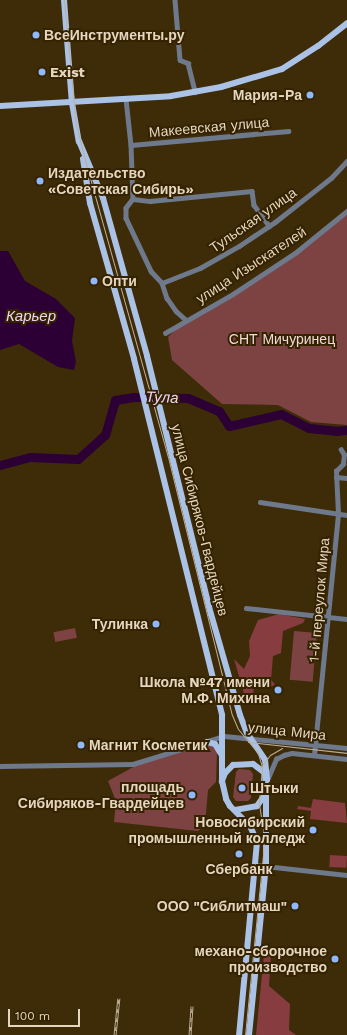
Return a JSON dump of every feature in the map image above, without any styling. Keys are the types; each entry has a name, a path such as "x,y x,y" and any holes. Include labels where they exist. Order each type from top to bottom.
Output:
{"main road":[{"name":"улица Сибиряков-Гвардейцев","path":"64,0 72,102 90,203 160,459 222,715 224,736 221,757 222,781"},
{"path":"0,106 126,99 195,92 254,78 282,68 313,50 347,24"},
{"name":"улица Сибиряков-Гвардейцев","path":"81,148 103,198 172,456 211,614 242,720 266,763 267,780"},
{"path":"207,742 215,744 221,757"},
{"path":"239,1035 256,865 256,836 226,799 222,781 225,773 233,765 244,763 253,764 263,770 267,780 266,866 248,1035"},
{"path":"235,810 257,806 266,793"},
{"path":"240,1020 250,1021"}],"street":[{"path":"175,0 180,60 188,63 195,92"},
{"name":"Макеевская улица","path":"126,99 131,145 133,199"},
{"name":"Макеевская улица","path":"131,145 288,131"},
{"name":"Тульская улица","path":"162,283 218,260 269,226 331,178 347,161"},
{"path":"186,320 167,298 162,283 151,271 126,218 126,208 133,199 150,201 252,191 254,205 269,226"},
{"name":"улица Изыскателей","path":"165,333 232,294 295,253 347,211"},
{"name":"1-й переулок Мира","path":"314,755 338,514 336,471 343,464 344,455 341,450"},
{"path":"336,477 347,478"},
{"path":"260,502 347,516"},
{"path":"246,608 347,619"},
{"path":"0,766 133,764 224,736"},
{"name":"улица Мира","path":"224,736 347,748"},
{"name":"улица Мира","path":"267,780 276,759 292,753 347,759"},
{"path":"256,865 347,875"}],"green space":[{"name":"СНТ Мичуринец","path":"347,215 347,425 311,422 278,405 222,404 172,360 168,337 187,319 233,294"},
{"path":"75,628 77,638 55,642 53,632"},
{"path":"294,631 317,633 313,682 290,680"},
{"path":"206,744 215,746 217,751 216,782 208,790 205,825 198,831 114,822 116,801 108,781 135,766"},
{"path":"239,769 250,770 253,774 251,798 248,801 236,801 233,797 236,772"}],"shaded area":[{"path":"279,614 305,619 303,623 283,631 281,653 273,656 271,680 275,684 273,686 254,688 251,704 247,704 234,659 244,669 250,656 249,641 258,620"},
{"path":"313,799 345,803 347,823 310,819 311,811 297,809 298,806 311,808"},
{"path":"330,855 347,856 346,868 329,867"},
{"path":"264,954 271,954 269,986 290,1004 289,1030 296,1035 256,1035"}],"water":[{"name":"Карьер","path":"0,251 8,251 25,281 56,299 75,318 72,341 76,362 74,370 58,367 19,344 0,350"}],"waterway":[{"name":"Тула","path":"0,465 30,457 78,459 105,435 115,400 134,397 188,398 219,411 229,426 281,414 309,428 336,431 347,430"}],"tram line":[{"path":"64,0 76,124 85,160 168,457 232,715 238,729 258,753 262,767 259,804 264,835 263,855 245,1035"},
{"path":"248,742 347,753"},
{"path":"261,767 270,755 282,748"}],"railway":[{"path":"115,1035 119,998"},
{"path":"190,1035 192,1006"}],"place":[{"name":"ВсеИнструменты.ру","path":"36,35"},
{"name":"Exist","path":"42,72"},
{"name":"Мария-Ра","path":"310,95"},
{"name":"Издательство «Советская Сибирь»","path":"40,181"},
{"name":"Опти","path":"94,281"},
{"name":"Тулинка","path":"156,624"},
{"name":"Школа №47 имени М.Ф. Михина","path":"278,690"},
{"name":"Магнит Косметик","path":"81,745"},
{"name":"Штыки","path":"242,788"},
{"name":"площадь Сибиряков-Гвардейцев","path":"192,795"},
{"name":"Новосибирский промышленный колледж","path":"313,830"},
{"name":"Сбербанк","path":"239,854"},
{"name":"ООО \"Сиблитмаш\"","path":"295,906"},
{"name":"механо-сборочное производство","path":"335,959"}]}
